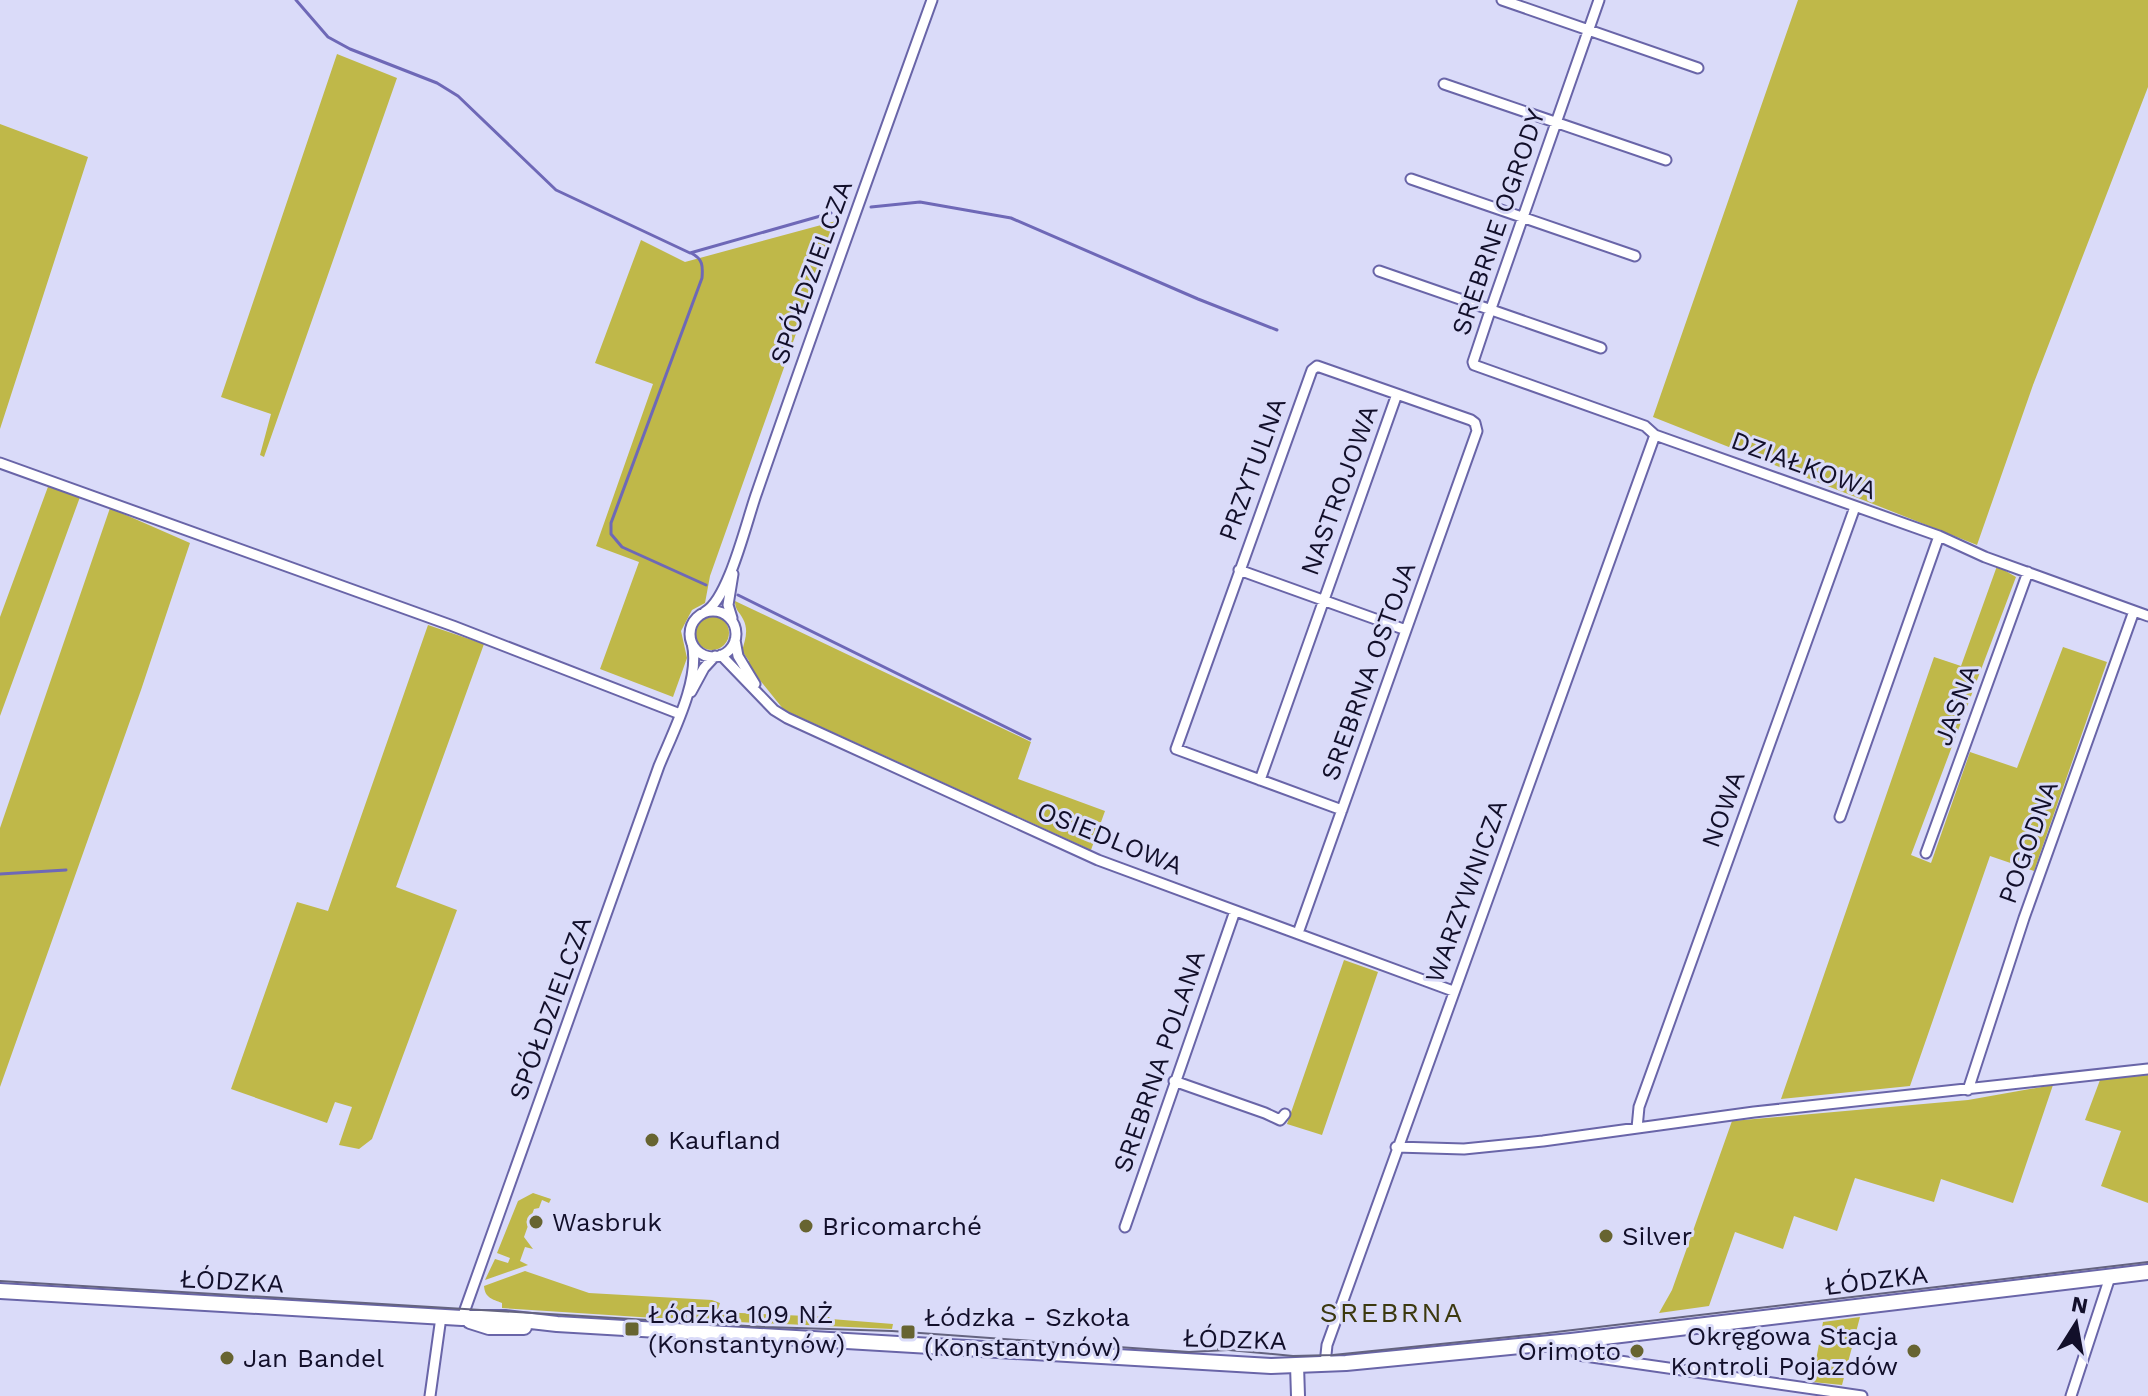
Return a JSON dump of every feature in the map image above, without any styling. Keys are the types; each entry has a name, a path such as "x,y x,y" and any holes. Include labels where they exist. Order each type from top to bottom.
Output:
{"main road":[{"name":"ŁÓDZKA","path":"0,1291 462,1318 498,1328 557,1324 1217,1364 1297,1365 1571,1341 2148,1272"}],"street":[{"name":"SPÓŁDZIELCZA","path":"735,559 932,0"},
{"path":"1502,0 1698,68"},
{"name":"SREBRNE OGRODY","path":"1599,0 1473,362 1474,365 1645,426 1655,435"},
{"path":"1444,84 1666,160"},
{"path":"1411,179 1635,256"},
{"path":"1379,271 1601,348"},
{"name":"PRZYTULNA","path":"1260,780 1176,749 1313,367 1475,423"},
{"name":"NASTROJOWA","path":"1260,780 1397,394"},
{"name":"SREBRNA OSTOJA","path":"1298,933 1477,431 1475,423"},
{"name":"DZIAŁKOWA","path":"1655,435 1939,536 2148,616"},
{"name":"WARZYWNICZA","path":"1325,1364 1326,1349 1396,1147 1655,435"},
{"path":"0,463 682,710"},
{"name":"NOWA","path":"1637,1128 1639,1107 1855,507"},
{"path":"1840,817 1939,536"},
{"path":"682,710 694,665 692,625 714,607 735,559"},
{"path":"682,710 701,673 731,648 735,640 728,605 735,559"},
{"name":"NASTROJOWA","path":"1239,570 1406,630"},
{"name":"JASNA","path":"1926,853 2028,572"},
{"name":"POGODNA","path":"1968,1090 2024,918 2134,611"},
{"path":"705,612 724,613 734,624"},
{"name":"OSIEDLOWA","path":"735,640 738,656 763,697"},
{"path":"692,643 703,654 718,656"},
{"name":"OSIEDLOWA","path":"718,656 779,713 795,723 1044,837 1098,860 1453,991"},
{"path":"701,673 715,666 734,669"},
{"name":"SPÓŁDZIELCZA","path":"462,1318 659,766 682,710"},
{"path":"1260,780 1342,810"},
{"name":"SREBRNA POLANA","path":"1125,1227 1235,911"},
{"path":"1396,1147 1464,1149 1768,1110 2148,1069"},
{"path":"1174,1081 1280,1120 1285,1114"},
{"path":"2071,1396 2110,1277"},
{"path":"430,1396 441,1317"},
{"path":"1571,1341 1574,1353 1578,1355 1862,1396"},
{"path":"1297,1365 1298,1396"}],"shaded area":[{"path":"1798,0 2148,0 2148,87 2033,385 1977,545 1653,417"},
{"path":"337,54 397,78 264,457 260,455 271,414 221,397"},
{"path":"0,124 88,157 0,429"},
{"path":"836,221 710,576 705,603 692,610 681,631 687,658 673,697 600,669 639,562 596,546 653,384 595,363 641,240 685,262"},
{"path":"49,484 80,497 0,716 0,617"},
{"path":"110,508 190,543 0,1087 0,828"},
{"path":"1997,566 2016,577 1911,855 1931,863 1970,752 2017,768 2063,647 2107,662 2034,871 1990,856 1910,1086 1781,1099 1934,657 1961,666"},
{"path":"735,601 1031,742 1018,779 1105,811 1091,850 784,710 746,663 749,661 742,651 746,627"},
{"path":"712,616 724,621 729,633 724,645 712,650 700,645 695,633 700,621"},
{"path":"428,625 484,644 396,887 457,910 372,1139 359,1149 339,1145 352,1107 335,1102 327,1123 231,1089 297,902 328,911"},
{"path":"1344,960 1378,972 1322,1135 1287,1124"},
{"path":"2148,1075 2148,1203 2101,1186 2121,1131 2085,1120 2100,1080"},
{"path":"2053,1085 2013,1203 1941,1179 1934,1202 1855,1178 1837,1231 1794,1216 1783,1249 1735,1232 1709,1306 1659,1313 1672,1290 1732,1121 1968,1100"},
{"path":"533,1193 551,1199 549,1203 542,1200 539,1208 534,1209 524,1237 533,1249 525,1247 520,1261 528,1265 485,1280 495,1259 508,1263 510,1258 497,1253 518,1201"},
{"path":"525,1271 589,1293 712,1300 720,1303 717,1312 829,1317 893,1324 892,1329 694,1320 693,1314 687,1314 686,1320 502,1308 502,1303 486,1293 484,1286"},
{"path":"1860,1317 1842,1385 1812,1382 1823,1322"}],"waterway":[{"path":"296,0 328,37 350,49 437,83 458,96 556,190 690,253 831,213"},
{"path":"871,207 920,202 1011,218 1277,330"},
{"path":"691,253 701,263 702,278 611,523 611,534 622,547 706,585"},
{"path":"738,595 1030,739"},
{"path":"0,874 66,870"}],"tram line":[{"path":"1218,1349 1293,1356 1333,1355 1539,1334 2148,1262"},
{"path":"0,1281 765,1327 892,1331 1189,1352 1228,1350"}],"place":[{"name":"Kaufland","path":"652,1140"},
{"name":"Wasbruk","path":"536,1222"},
{"name":"Bricomarché","path":"806,1226"},
{"name":"Silver","path":"1606,1236"},
{"name":"Łódzka 109 NŻ (Konstantynów)","path":"632,1329"},
{"name":"Łódzka - Szkoła (Konstantynów)","path":"908,1332"},
{"name":"Orimoto","path":"1637,1351"},
{"name":"Okręgowa Stacja Kontroli Pojazdów","path":"1914,1351"},
{"name":"Jan Bandel","path":"227,1358"}],"district":[{"name":"SREBRNA","path":"1392,1312"}]}
